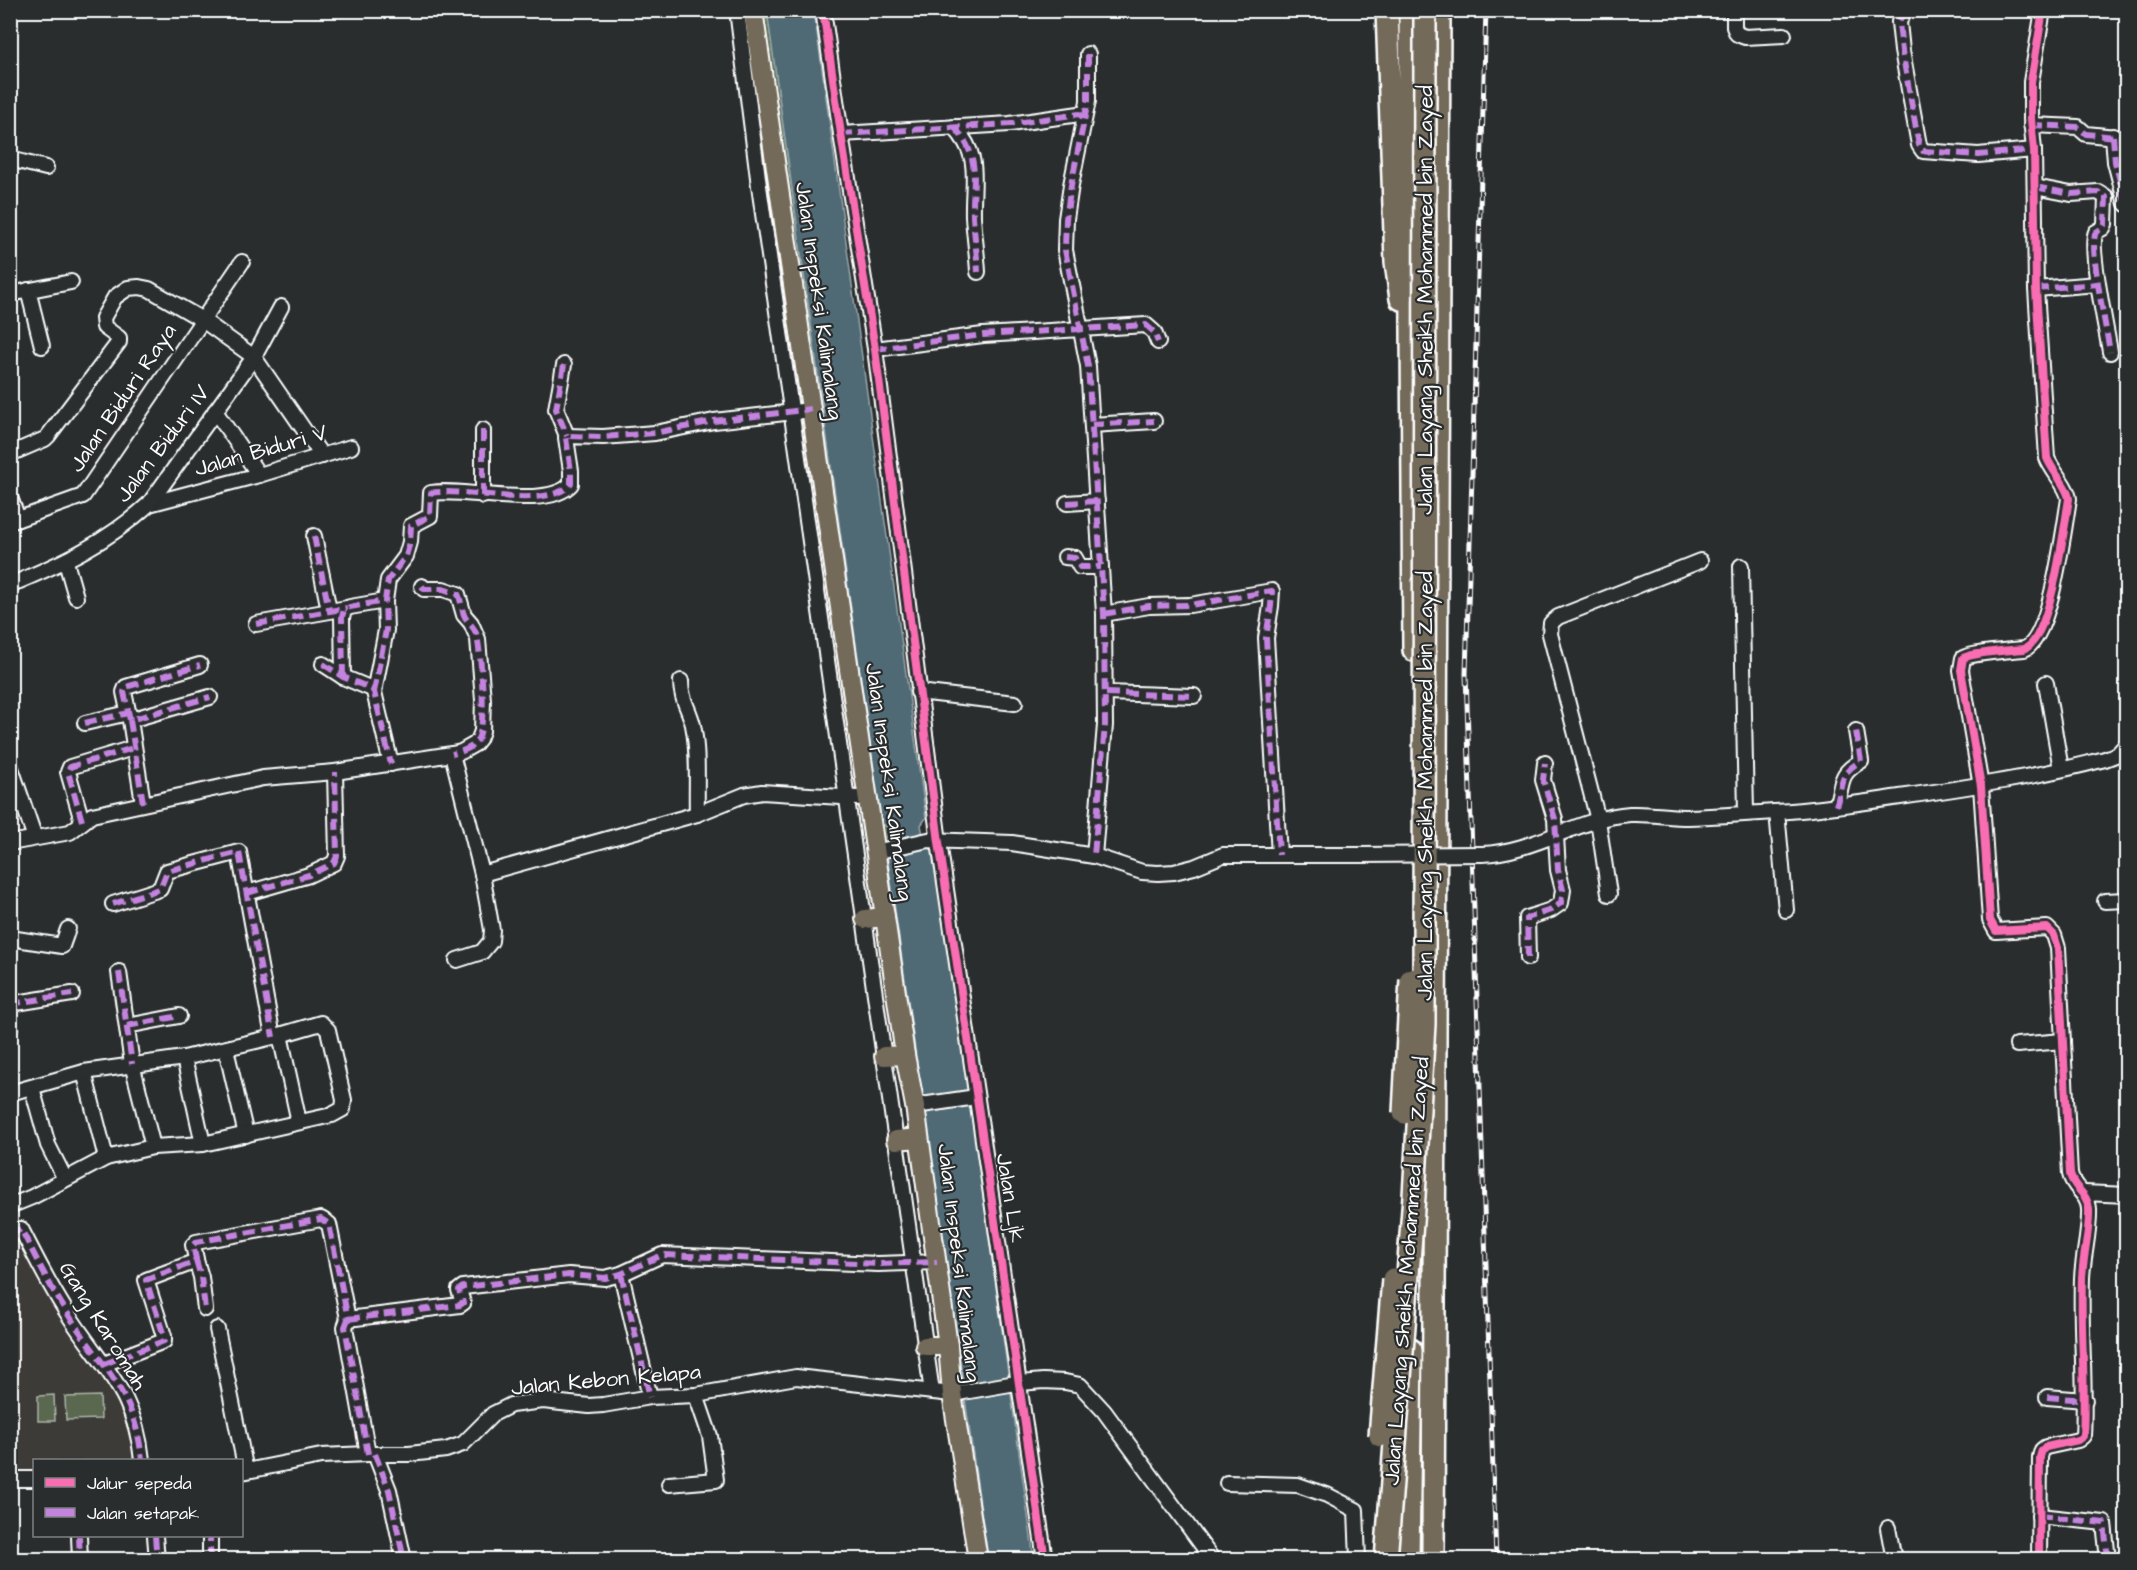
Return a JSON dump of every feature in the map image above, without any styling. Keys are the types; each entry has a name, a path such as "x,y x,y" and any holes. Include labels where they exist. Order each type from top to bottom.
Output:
{"highway":[{"path":"1387,10 1396,262 1412,380"},
{"path":"1408,1560 1416,956 1412,10"},
{"name":"Jalan Layang Sheikh Mohammed bin Zayed","path":"1373,1560 1383,1391 1400,1185 1413,918 1412,10"},
{"name":"Jalan Layang Sheikh Mohammed bin Zayed","path":"1386,1560 1414,1196 1424,1024 1425,10"},
{"path":"1433,1560 1439,10"}],"main road":[{"name":"Jalan Inspeksi Kalimalang","path":"753,10 802,411 868,799 884,849 885,916 905,1055 918,1105 919,1138 948,1346 957,1393 978,1560"},
{"path":"865,919 885,916"},
{"path":"884,1056 905,1055"},
{"path":"896,1140 919,1138"},
{"path":"925,1346 948,1346"}],"street":[{"name":"Jalan Inspeksi Kalimalang","path":"737,10 759,186 802,411 847,797 932,1392"},
{"name":"Jalan Ljk","path":"823,10 875,349 918,692 934,841 1015,1383 1045,1560"},
{"path":"1734,10 1734,27 1737,34 1745,37 1784,35"},
{"path":"1904,10 1899,22 1902,51 1919,145 1923,150 1978,154 2034,150"},
{"path":"2043,10 2031,82 2036,289 2047,458 2052,471 2068,493 2060,553 2049,605 2036,640 2029,647 1977,656 1969,655 1963,658 1961,670 1981,786 1990,920 1996,931 2040,927 2052,931 2058,948 2070,1174 2075,1185 2085,1193 2127,1195"},
{"path":"1088,54 1088,101 1083,117 1083,129 1068,207 1065,250 1088,366 1104,614 1106,693 1094,856"},
{"path":"841,134 1010,124 1079,114 1083,117"},
{"path":"2031,125 2078,127 2086,134 2120,137 2115,162 2127,204"},
{"path":"954,128 966,140 974,166 974,216 978,272"},
{"path":"10,159 46,168"},
{"path":"2035,187 2071,194 2098,192 2106,197 2105,224 2094,235 2098,284 2110,352"},
{"name":"Jalan Biduri Raya","path":"14,521 83,496 201,319 242,262"},
{"path":"10,294 71,282"},
{"path":"2036,289 2098,284"},
{"path":"10,454 45,440 119,342 119,338 104,327 103,318 115,297 121,291 139,287 149,289 201,319 254,357 321,456"},
{"path":"28,290 42,346"},
{"name":"Jalan Biduri IV","path":"10,585 66,562 129,522 149,504 254,357 281,307"},
{"path":"875,349 983,335 1146,325 1154,332 1158,342"},
{"path":"391,764 374,692 386,630 385,602 388,580 406,556 411,526 430,516 431,493 542,496 555,494 569,487 571,471 567,436 556,409 564,364"},
{"path":"215,411 259,475"},
{"path":"567,436 603,437 655,433 714,421 802,411"},
{"path":"1092,425 1154,422"},
{"path":"483,430 483,496"},
{"name":"Jalan Biduri V","path":"149,504 259,475 351,447"},
{"path":"10,497 14,521"},
{"path":"1067,503 1097,501"},
{"path":"314,536 329,610"},
{"path":"1065,557 1075,558 1080,567 1101,567"},
{"path":"1609,894 1598,820 1550,634 1551,623 1558,617 1700,561"},
{"path":"66,562 76,597"},
{"path":"1741,566 1746,813"},
{"path":"10,843 70,832 92,814 143,802 263,778 335,772 452,754 475,744 482,731 483,700 478,639 471,622 464,615 458,594 443,589 424,590 422,586"},
{"path":"1104,614 1149,606 1190,605 1272,591 1266,638 1280,855"},
{"path":"256,624 385,602"},
{"path":"343,677 342,617 347,608"},
{"path":"323,664 374,692"},
{"path":"143,802 124,689 200,665"},
{"path":"681,681 682,700 691,718 695,742 697,814"},
{"path":"2046,683 2061,769"},
{"path":"918,692 1015,703"},
{"path":"1106,693 1194,696"},
{"path":"85,723 129,716 210,697"},
{"path":"1836,806 1842,778 1849,768 1861,760 1856,731"},
{"path":"884,849 934,841 1012,843 1094,856 1142,872 1158,873 1194,867 1223,855 1503,853 1598,820 1628,814 1656,813 1687,817 1777,812 1981,786 2115,756 2127,745"},
{"path":"82,821 68,772 70,767 133,748"},
{"path":"452,754 482,874 491,922 491,941 482,952 457,960"},
{"path":"1528,958 1527,918 1551,910 1561,903 1563,890 1558,870 1555,819 1543,780 1545,763"},
{"path":"10,765 35,838"},
{"path":"247,893 293,880 334,863 337,856 335,772"},
{"path":"482,874 697,814 744,795 762,792 868,799"},
{"path":"1777,812 1786,910"},
{"path":"113,904 160,889 167,871 238,852 277,1036 299,1122"},
{"path":"2106,901 2127,900"},
{"path":"10,938 62,946 68,929"},
{"path":"119,972 132,1064 153,1147"},
{"path":"10,1004 72,994"},
{"path":"127,1026 179,1016"},
{"path":"10,1206 106,1158 153,1147 203,1144 338,1113 343,1108 344,1100 328,1030 321,1023 226,1049 184,1058 84,1072 11,1092"},
{"path":"2017,1045 2063,1041"},
{"path":"226,1049 246,1135"},
{"path":"184,1058 203,1144"},
{"path":"84,1072 106,1158"},
{"path":"32,1088 48,1145 65,1179"},
{"path":"918,1105 974,1098"},
{"path":"2039,1560 2040,1457 2042,1450 2046,1447 2081,1439 2085,1400 2082,1277 2089,1213 2085,1193"},
{"path":"205,1309 200,1272 193,1245 196,1242 321,1219 329,1224 348,1319 345,1327 372,1454 389,1490 404,1560"},
{"name":"Gang Karomah","path":"10,1235 21,1229 67,1313 119,1384 129,1405 140,1442 142,1459"},
{"path":"348,1319 460,1305 463,1303 459,1290 463,1287 569,1275 605,1278 621,1274 662,1255 878,1264 937,1262"},
{"path":"104,1364 164,1341 146,1281 196,1260"},
{"path":"621,1274 650,1397"},
{"path":"217,1329 242,1459"},
{"name":"Jalan Kebon Kelapa","path":"244,1472 321,1456 409,1454 446,1450 463,1444 493,1414 511,1405 543,1401 589,1406 650,1397 696,1395 796,1377 957,1393 1042,1381 1080,1385 1104,1411 1213,1560"},
{"path":"669,1484 716,1480 710,1436 696,1395"},
{"path":"2047,1396 2085,1400"},
{"path":"10,1479 33,1479"},
{"path":"1227,1483 1298,1485 1327,1495 1356,1510 1358,1560"},
{"path":"2039,1516 2104,1523 2108,1560"},
{"path":"1888,1528 1894,1560"},
{"path":"79,1537 80,1560"},
{"path":"155,1537 157,1560"},
{"path":"210,1537 210,1560"}],"shaded area":[{"path":"21,1229 119,1384 141,1459 33,1459 33,1479 11,1479 10,1235"}],"green space":[{"path":"753,11 767,11 881,822 891,831 893,847 887,854 988,1559 978,1559"},
{"path":"54,1395 55,1421 38,1421 38,1396"},
{"path":"100,1396 101,1419 66,1420 65,1397"}],"water":[{"path":"767,11 814,11 926,818 921,825 925,846 935,851 1034,1559 988,1559 887,854 893,847 891,831 881,822"}],"railway":[{"path":"1486,10 1466,674 1496,1560"}],"marked path":[{"path":"1904,10 1899,22 1902,51 1919,145 1923,151 1978,155 2034,150"},
{"path":"1088,54 1088,101 1071,185 1066,219 1065,250 1088,366 1104,614 1105,725 1094,856"},
{"path":"841,134 1010,124 1079,114 1083,117"},
{"path":"2031,125 2078,127 2086,134 2126,138"},
{"path":"954,127 969,148 974,169 973,216 978,272"},
{"path":"2113,136 2115,162 2126,204"},
{"path":"2035,187 2071,194 2098,192 2106,197 2105,224 2096,232 2094,254 2110,352"},
{"path":"2036,289 2098,284"},
{"path":"875,349 983,335 1146,325 1154,332 1158,342"},
{"path":"564,365 556,409 567,436"},
{"path":"374,692 386,630 385,601 388,580 406,556 411,526 430,516 431,493 544,496 559,492 571,484 567,436 603,437 655,433 714,421 811,409"},
{"path":"1092,425 1154,421"},
{"path":"483,430 483,496"},
{"path":"1067,503 1097,501"},
{"path":"314,536 329,610"},
{"path":"1065,557 1075,558 1080,567 1101,567"},
{"path":"422,586 424,589 443,589 458,594 464,614 477,636 483,707 480,734 471,747 452,754"},
{"path":"1104,614 1149,606 1190,605 1272,591 1266,638 1279,855"},
{"path":"343,677 342,617 344,610 385,601"},
{"path":"256,624 347,608"},
{"path":"323,664 343,677 372,689 391,764"},
{"path":"130,720 124,692 126,687 200,665"},
{"path":"1106,693 1194,696"},
{"path":"143,803 130,720 210,697"},
{"path":"85,723 128,713"},
{"path":"1836,806 1842,780 1848,771 1861,761 1856,731"},
{"path":"82,821 68,772 70,767 133,748"},
{"path":"1528,958 1527,918 1551,910 1561,903 1563,890 1558,870 1555,819 1543,780 1545,763"},
{"path":"247,893 309,875 334,863 337,856 335,772"},
{"path":"113,904 160,889 167,871 239,852 273,1037"},
{"path":"119,972 132,1064"},
{"path":"10,1004 72,994"},
{"path":"127,1026 179,1016"},
{"path":"104,1364 164,1341 146,1280 194,1262 196,1259 193,1245 196,1242 321,1219 329,1224 348,1319"},
{"path":"10,1235 21,1229 61,1304 116,1382 132,1416 142,1459"},
{"path":"348,1319 460,1305 463,1303 459,1290 463,1287 569,1275 605,1278 621,1274 662,1255 878,1264 937,1262"},
{"path":"196,1260 201,1277 205,1309"},
{"path":"621,1274 650,1397"},
{"path":"348,1319 345,1327 368,1454"},
{"path":"2047,1397 2085,1400"},
{"path":"375,1454 389,1490 404,1560"},
{"path":"2039,1516 2104,1523 2108,1560"},
{"path":"79,1537 80,1560"},
{"path":"155,1537 157,1560"},
{"path":"210,1537 210,1560"}],"cycle path":[{"path":"823,10 875,349 939,842 1045,1560"},
{"path":"2039,1560 2040,1457 2042,1450 2046,1447 2078,1440 2083,1436 2082,1278 2089,1209 2086,1199 2074,1184 2070,1174 2058,948 2054,935 2047,928 1996,931 1990,920 1981,786 1961,670 1963,658 1983,653 2024,649 2033,641 2042,626 2049,605 2069,499 2066,489 2047,458 2036,289 2031,82 2043,10"}]}
